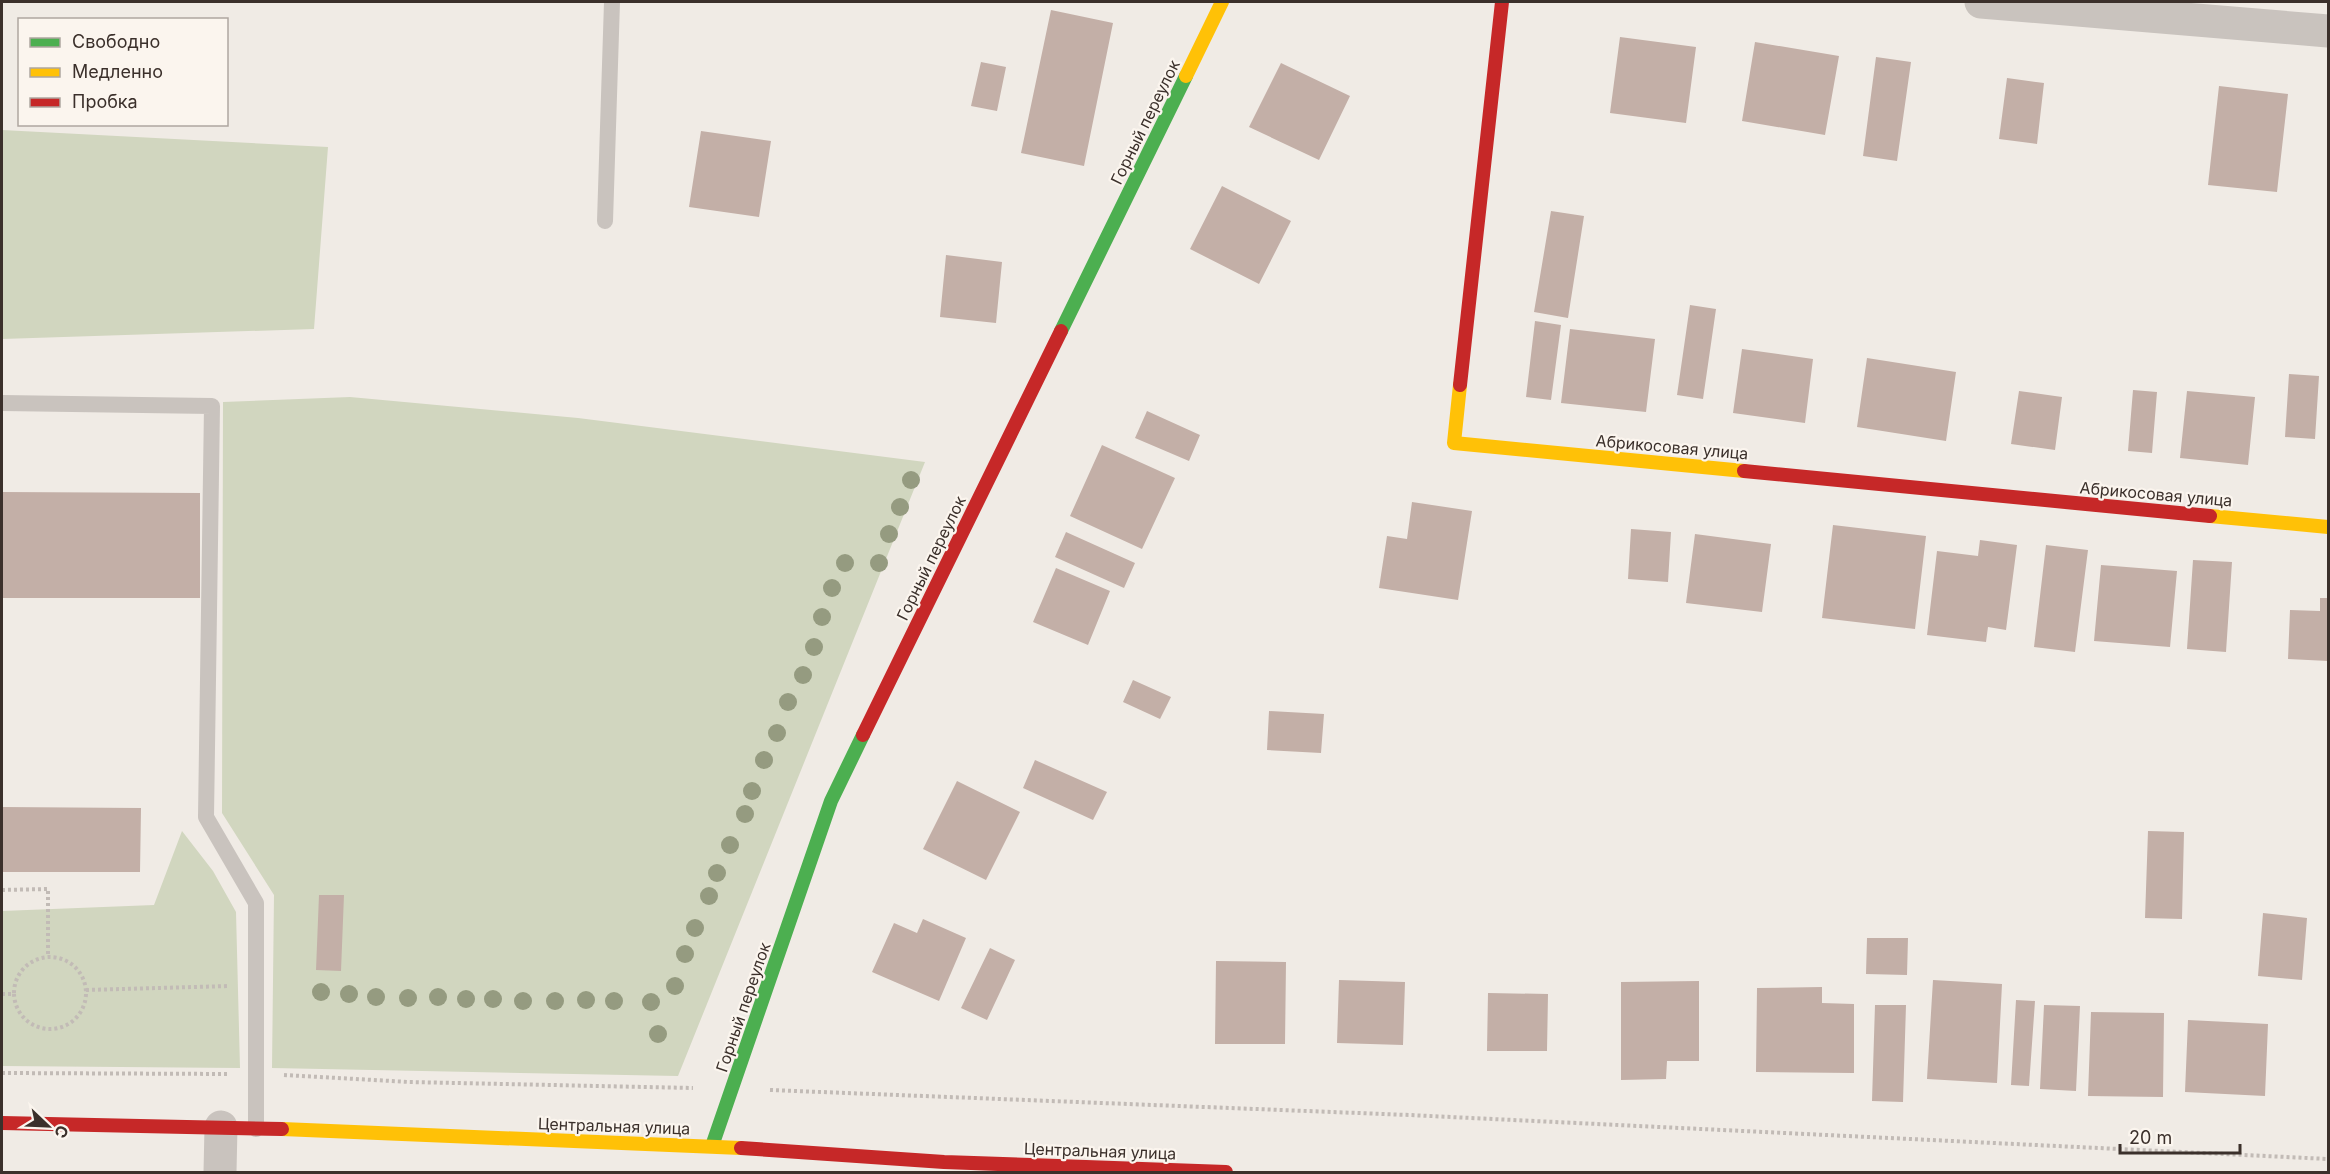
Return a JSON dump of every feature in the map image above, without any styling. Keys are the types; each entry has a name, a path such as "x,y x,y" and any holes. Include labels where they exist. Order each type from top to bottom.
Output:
{"street":[{"name":"Горный переулок","path":"712,1146 831,801 1222,2"},
{"name":"Абрикосовая улица","path":"1502,2 1455,443 2328,527"},
{"path":"1981,2 2328,30"},
{"name":"Центральная улица","path":"2,1123 221,1127 712,1146 944,1162 1226,1173"},
{"path":"220,1173 221,1127"}],"lane":[{"path":"605,221 612,2"},
{"path":"2,403 212,405 206,817 256,903 258,1074 256,1129"}],"path":[{"path":"2,890 48,889 48,957"},
{"path":"48,957 67,961 77,968 86,990 81,1012 73,1021 52,1029 29,1023 21,1015 14,994 22,970 31,962 48,957"},
{"path":"86,990 256,986"},
{"path":"2,994 14,994"},
{"path":"2,1073 258,1074 409,1082 732,1088 1409,1115 2328,1158"}],"green space":[{"path":"2,130 328,147 314,329 2,339"},
{"path":"350,397 578,418 925,462 678,1076 272,1068 274,895 222,813 223,402"},
{"path":"182,831 213,871 236,912 240,1068 2,1066 2,911 154,905"}],"building":[{"path":"1051,10 1113,23 1084,166 1021,153"},
{"path":"1620,37 1696,47 1686,123 1610,113"},
{"path":"1755,42 1839,56 1825,135 1742,121"},
{"path":"1876,57 1911,62 1897,161 1863,156"},
{"path":"981,62 1006,67 997,111 971,106"},
{"path":"1281,63 1350,96 1319,160 1249,127"},
{"path":"2007,78 2044,83 2037,144 1999,139"},
{"path":"2219,86 2288,94 2277,192 2208,185"},
{"path":"701,131 771,141 759,217 689,207"},
{"path":"1222,186 1291,221 1259,284 1190,249"},
{"path":"1551,211 1584,216 1568,318 1534,312"},
{"path":"946,255 1002,262 996,323 940,317"},
{"path":"1690,305 1716,309 1703,399 1677,395"},
{"path":"1535,321 1561,325 1551,400 1526,397"},
{"path":"1570,329 1655,339 1646,412 1561,403"},
{"path":"1742,349 1813,359 1805,423 1733,413"},
{"path":"1867,358 1956,372 1946,441 1857,427"},
{"path":"2289,374 2319,376 2315,439 2285,437"},
{"path":"2133,390 2157,392 2152,453 2128,451"},
{"path":"2019,391 2062,397 2055,450 2011,444"},
{"path":"2187,391 2255,397 2248,465 2180,458"},
{"path":"1147,411 1200,435 1189,461 1135,438"},
{"path":"1102,445 1175,478 1142,549 1070,516"},
{"path":"2,492 200,493 200,598 2,598"},
{"path":"1412,502 1472,511 1458,600 1379,588 1387,536 1407,539"},
{"path":"1833,525 1926,536 1915,629 1822,618"},
{"path":"1631,529 1671,532 1668,582 1628,579"},
{"path":"1066,532 1135,563 1124,588 1055,557"},
{"path":"1695,534 1771,544 1762,612 1686,603"},
{"path":"1980,540 2017,545 2006,630 1988,627 1986,642 1927,635 1937,551 1978,556"},
{"path":"2046,545 2088,550 2075,652 2034,647"},
{"path":"2193,560 2232,562 2226,652 2187,649"},
{"path":"2101,565 2177,571 2170,647 2094,641"},
{"path":"1056,568 1110,591 1088,645 1033,622"},
{"path":"2320,598 2328,598 2328,661 2288,659 2290,610 2320,611"},
{"path":"1133,680 1171,697 1160,719 1123,702"},
{"path":"1269,711 1324,714 1321,753 1267,750"},
{"path":"1035,760 1107,792 1093,820 1023,788"},
{"path":"957,781 1020,812 986,880 923,849"},
{"path":"2,807 141,808 140,872 2,872"},
{"path":"2148,831 2184,832 2182,919 2145,918"},
{"path":"319,895 344,895 341,971 316,970"},
{"path":"2263,913 2307,918 2302,980 2258,976"},
{"path":"923,919 966,938 939,1001 872,972 894,923 917,933"},
{"path":"1867,938 1908,938 1907,975 1866,974"},
{"path":"990,948 1015,960 987,1020 961,1008"},
{"path":"1216,961 1286,962 1285,1044 1215,1044"},
{"path":"1339,980 1405,982 1403,1045 1337,1043"},
{"path":"1933,980 2002,984 1997,1083 1927,1079"},
{"path":"1699,981 1699,1061 1667,1061 1666,1079 1621,1080 1621,982"},
{"path":"1822,987 1822,1003 1854,1004 1854,1073 1756,1072 1757,988"},
{"path":"1488,993 1548,994 1547,1051 1487,1051"},
{"path":"2016,1000 2035,1001 2029,1086 2011,1085"},
{"path":"1875,1005 1906,1005 1903,1102 1872,1101"},
{"path":"2044,1005 2080,1006 2076,1091 2040,1089"},
{"path":"2091,1012 2164,1013 2163,1097 2088,1096"},
{"path":"2188,1020 2268,1024 2265,1096 2185,1092"}],"traffic: fast":[{"path":"1061,331 1186,76"},
{"path":"712,1146 831,801 863,735"}],"traffic: slow":[{"path":"1186,76 1222,2"},
{"path":"1460,385 1454,443 1744,471"},
{"path":"2210,516 2328,527"},
{"path":"282,1129 741,1148"}],"traffic: jam":[{"path":"1460,385 1502,2"},
{"path":"863,735 1061,331"},
{"path":"1744,471 2210,516"},
{"path":"2,1123 282,1129"},
{"path":"741,1148 944,1162 1226,1172"}]}
